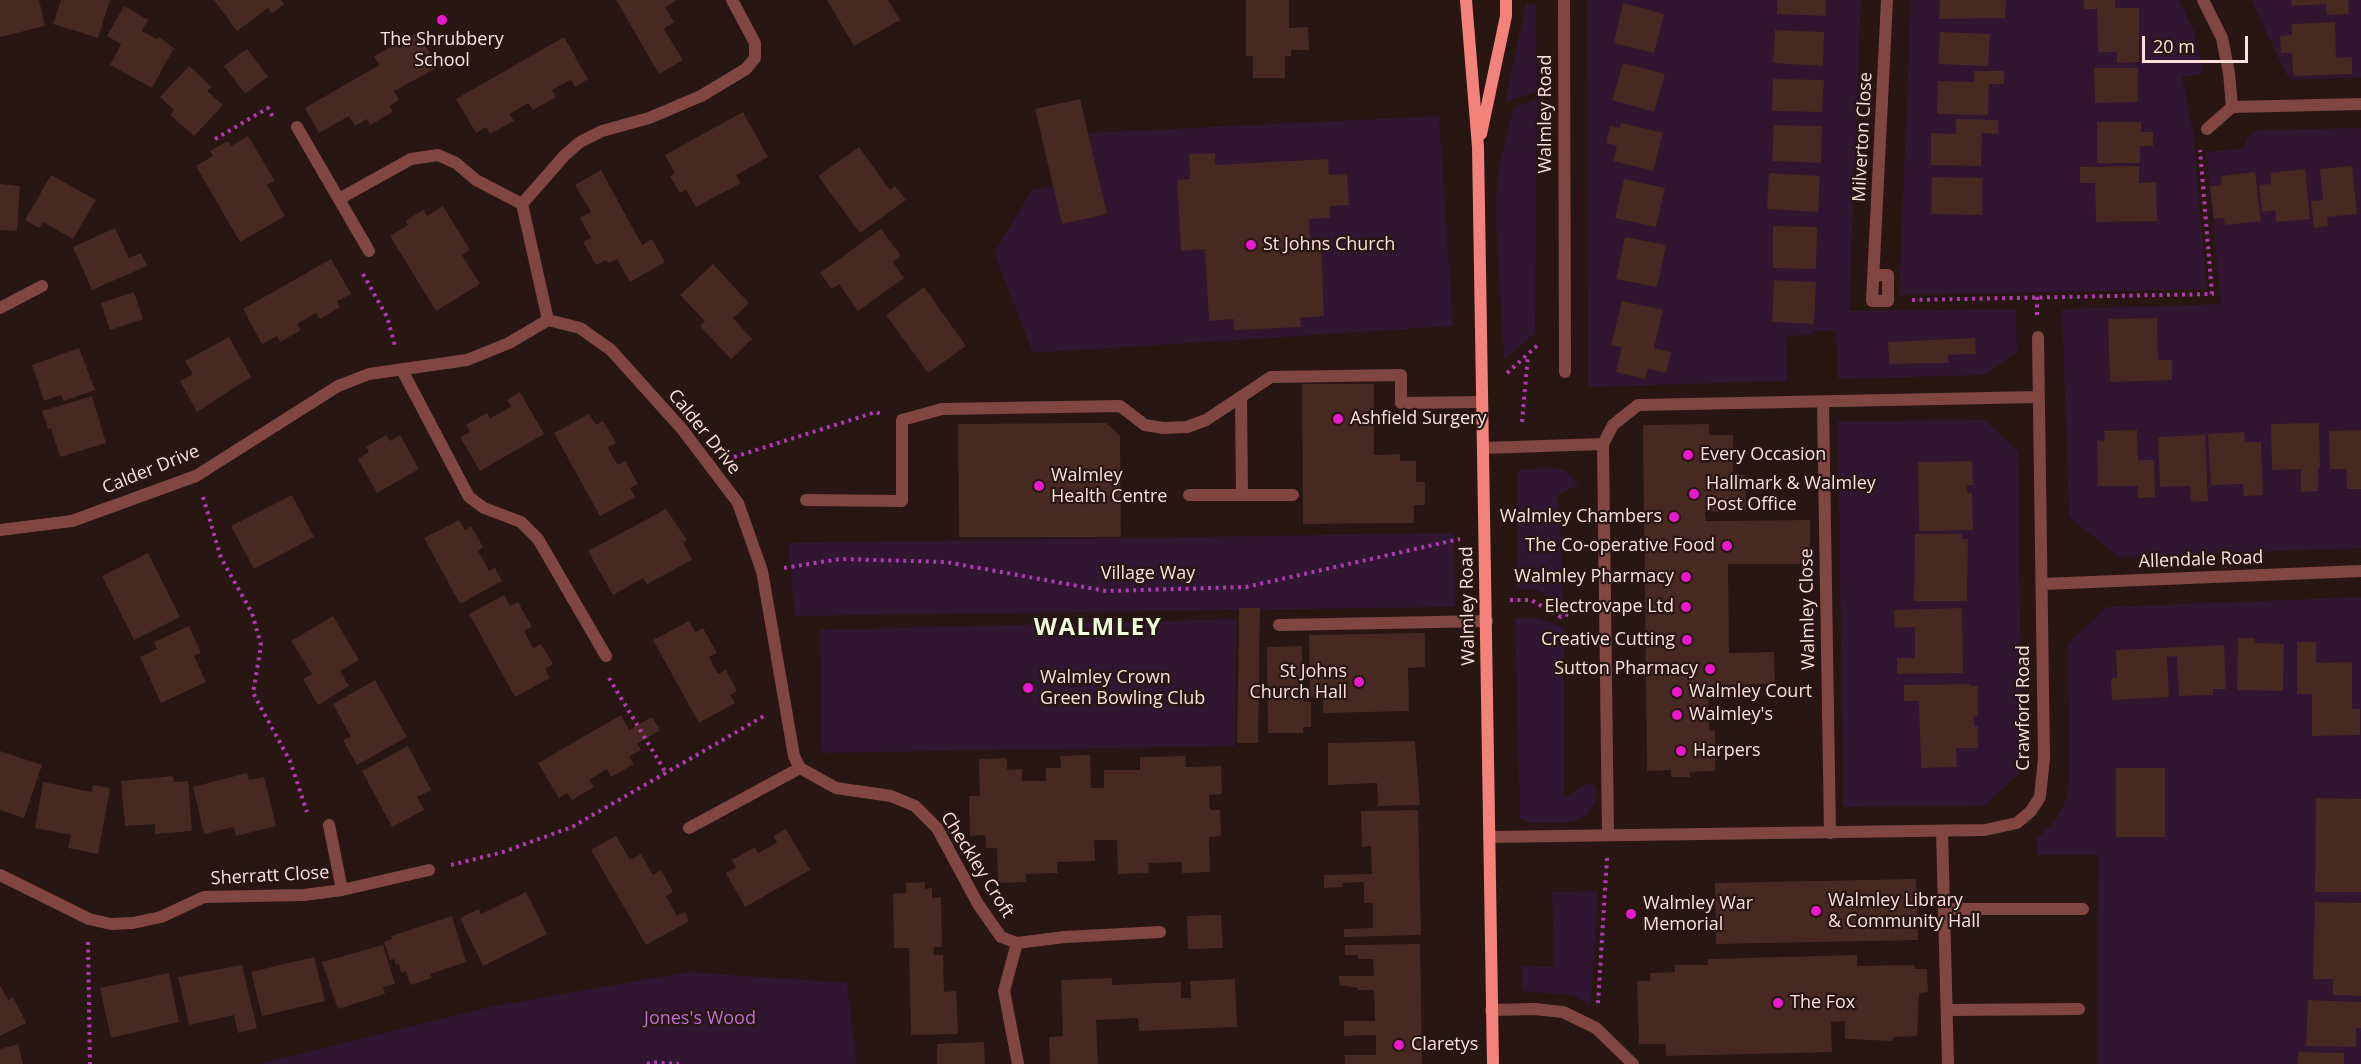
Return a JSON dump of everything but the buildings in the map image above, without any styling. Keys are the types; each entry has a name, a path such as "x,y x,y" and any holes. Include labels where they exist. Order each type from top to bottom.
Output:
{"main road":[{"name":"Walmley Road","path":"1466,0 1478,147 1493,1064"},
{"name":"Walmley Road","path":"1478,147 1506,16 1506,0"}],"street":[{"path":"522,204 564,156 580,142 602,131 649,118 701,96 746,69 755,58 754,44 732,0"},
{"name":"Walmley Road","path":"1564,0 1565,372"},
{"name":"Milverton Close","path":"1887,0 1874,275 1888,275 1888,300"},
{"path":"2203,0 2222,38 2229,73 2232,107"},
{"path":"2207,129 2232,107 2361,104"},
{"path":"297,127 369,251"},
{"path":"339,200 411,159 438,155 456,163 476,180 522,204 548,320"},
{"path":"0,308 42,286"},
{"name":"Calder Drive","path":"0,530 72,520 196,476 338,386 369,374 467,360 509,343 548,320 580,328 611,350 682,429 738,503 762,571 794,756 800,768"},
{"name":"Crawford Road","path":"1830,833 1985,830 2017,823 2031,811 2040,796 2044,758 2038,337"},
{"path":"402,369 469,497 484,508 521,522 534,534 606,656"},
{"path":"806,500 902,501 902,420 942,409 1120,406 1145,425 1163,428 1186,427 1206,420 1271,377 1401,375 1401,404 1482,398"},
{"path":"1240,397 1242,495"},
{"path":"1608,835 1603,444 1613,425 1638,405 2038,397"},
{"name":"Walmley Close","path":"1822,402 1830,833"},
{"path":"1483,448 1603,444"},
{"path":"1189,495 1293,495"},
{"name":"Allendale Road","path":"2042,584 2361,571"},
{"path":"1279,625 1487,621"},
{"path":"689,828 800,768"},
{"name":"Checkley Croft","path":"800,768 837,788 891,796 915,806 937,828 978,904 1001,937 1017,943 1065,937 1160,932"},
{"name":"Sherratt Close","path":"329,825 342,890"},
{"path":"1942,831 1948,1064"},
{"path":"1489,837 1830,833"},
{"name":"Sherratt Close","path":"0,875 88,920 111,924 133,923 160,917 204,897 304,895 342,890 429,870"},
{"path":"1944,909 2083,909"},
{"name":"Checkley Croft","path":"1017,943 1004,991 1018,1064"},
{"path":"1491,1010 1534,1009 1563,1012 1596,1028 1633,1064"},
{"path":"1947,1010 2079,1009"}],"path":[{"path":"1888,300 2212,294 2199,153 2207,129"},
{"path":"1482,398 1565,322"},
{"path":"1519,447 1528,354"},
{"path":"709,465 876,412 902,420"},
{"path":"196,476 221,558 252,613 261,645 253,693 290,761 310,820 329,825"},
{"name":"Village Way","path":"762,571 840,560 946,562 1106,591 1246,587 1460,538"},
{"path":"606,656 602,666 666,773"},
{"path":"429,870 503,852 557,833 786,704"},
{"path":"1596,1028 1608,835"},
{"path":"88,920 90,1064"},
{"path":"647,1064 652,1062 680,1064"}],"green space":[{"path":"1587,0 1861,0 1849,311 2016,309 2017,352 1984,375 1838,379 1836,331 1813,331 1813,335 1786,336 1787,381 1588,387"},
{"path":"1911,0 2179,0 2194,31 2202,64 2201,74 2182,77 2193,132 2207,289 1899,295"},
{"path":"2251,0 2361,0 2361,77 2294,80 2286,74"},
{"path":"1526,4 1536,5 1537,92 1505,102"},
{"path":"1537,99 1535,333 1504,360 1495,207 1499,165 1514,108"},
{"path":"1439,116 1453,326 1033,353 994,253 1032,190 1053,186 1087,133"},
{"path":"2361,128 2361,548 2118,557 2069,517 2062,309 2221,304 2206,152 2244,148 2247,138 2256,130"},
{"path":"1985,420 2018,452 2022,770 1985,806 1843,807 1838,421"},
{"path":"1521,469 1565,470 1579,485 1558,495 1563,605 1535,589 1517,589 1517,474"},
{"path":"1454,533 1455,607 795,616 788,543"},
{"path":"2361,597 2361,1064 2097,1064 2098,855 2037,855 2037,838 2055,821 2064,805 2069,785 2068,644 2106,607"},
{"path":"1515,618 1538,618 1564,628 1564,797 1591,782 1597,790 1595,803 1588,814 1578,820 1567,823 1530,823 1520,818"},
{"name":"Walmley Crown Green Bowling Club","path":"1237,619 1235,746 822,753 820,630"},
{"path":"1598,891 1591,1005 1572,995 1522,991 1522,966 1554,967 1552,892"},
{"name":"Jones's Wood","path":"689,972 847,983 857,1064 259,1064 494,1006"}],"place":[{"name":"The Shrubbery School","path":"442,20"},
{"name":"St Johns Church","path":"1251,245"},
{"name":"Ashfield Surgery","path":"1338,419"},
{"name":"Every Occasion","path":"1688,455"},
{"name":"Walmley Health Centre","path":"1039,486"},
{"name":"Hallmark & Walmley Post Office","path":"1694,494"},
{"name":"Walmley Chambers","path":"1674,517"},
{"name":"The Co-operative Food","path":"1727,546"},
{"name":"Walmley Pharmacy","path":"1686,577"},
{"name":"Electrovape Ltd","path":"1686,607"},
{"name":"Creative Cutting","path":"1687,640"},
{"name":"Sutton Pharmacy","path":"1710,669"},
{"name":"St Johns Church Hall","path":"1359,682"},
{"name":"Walmley Crown Green Bowling Club","path":"1028,688"},
{"name":"Walmley Court","path":"1677,692"},
{"name":"Walmley's","path":"1677,715"},
{"name":"Harpers","path":"1681,751"},
{"name":"Walmley Library & Community Hall","path":"1816,911"},
{"name":"Walmley War Memorial","path":"1631,914"},
{"name":"The Fox","path":"1778,1003"},
{"name":"Claretys","path":"1399,1045"}],"district":[{"name":"WALMLEY","path":"1098,628"}]}
